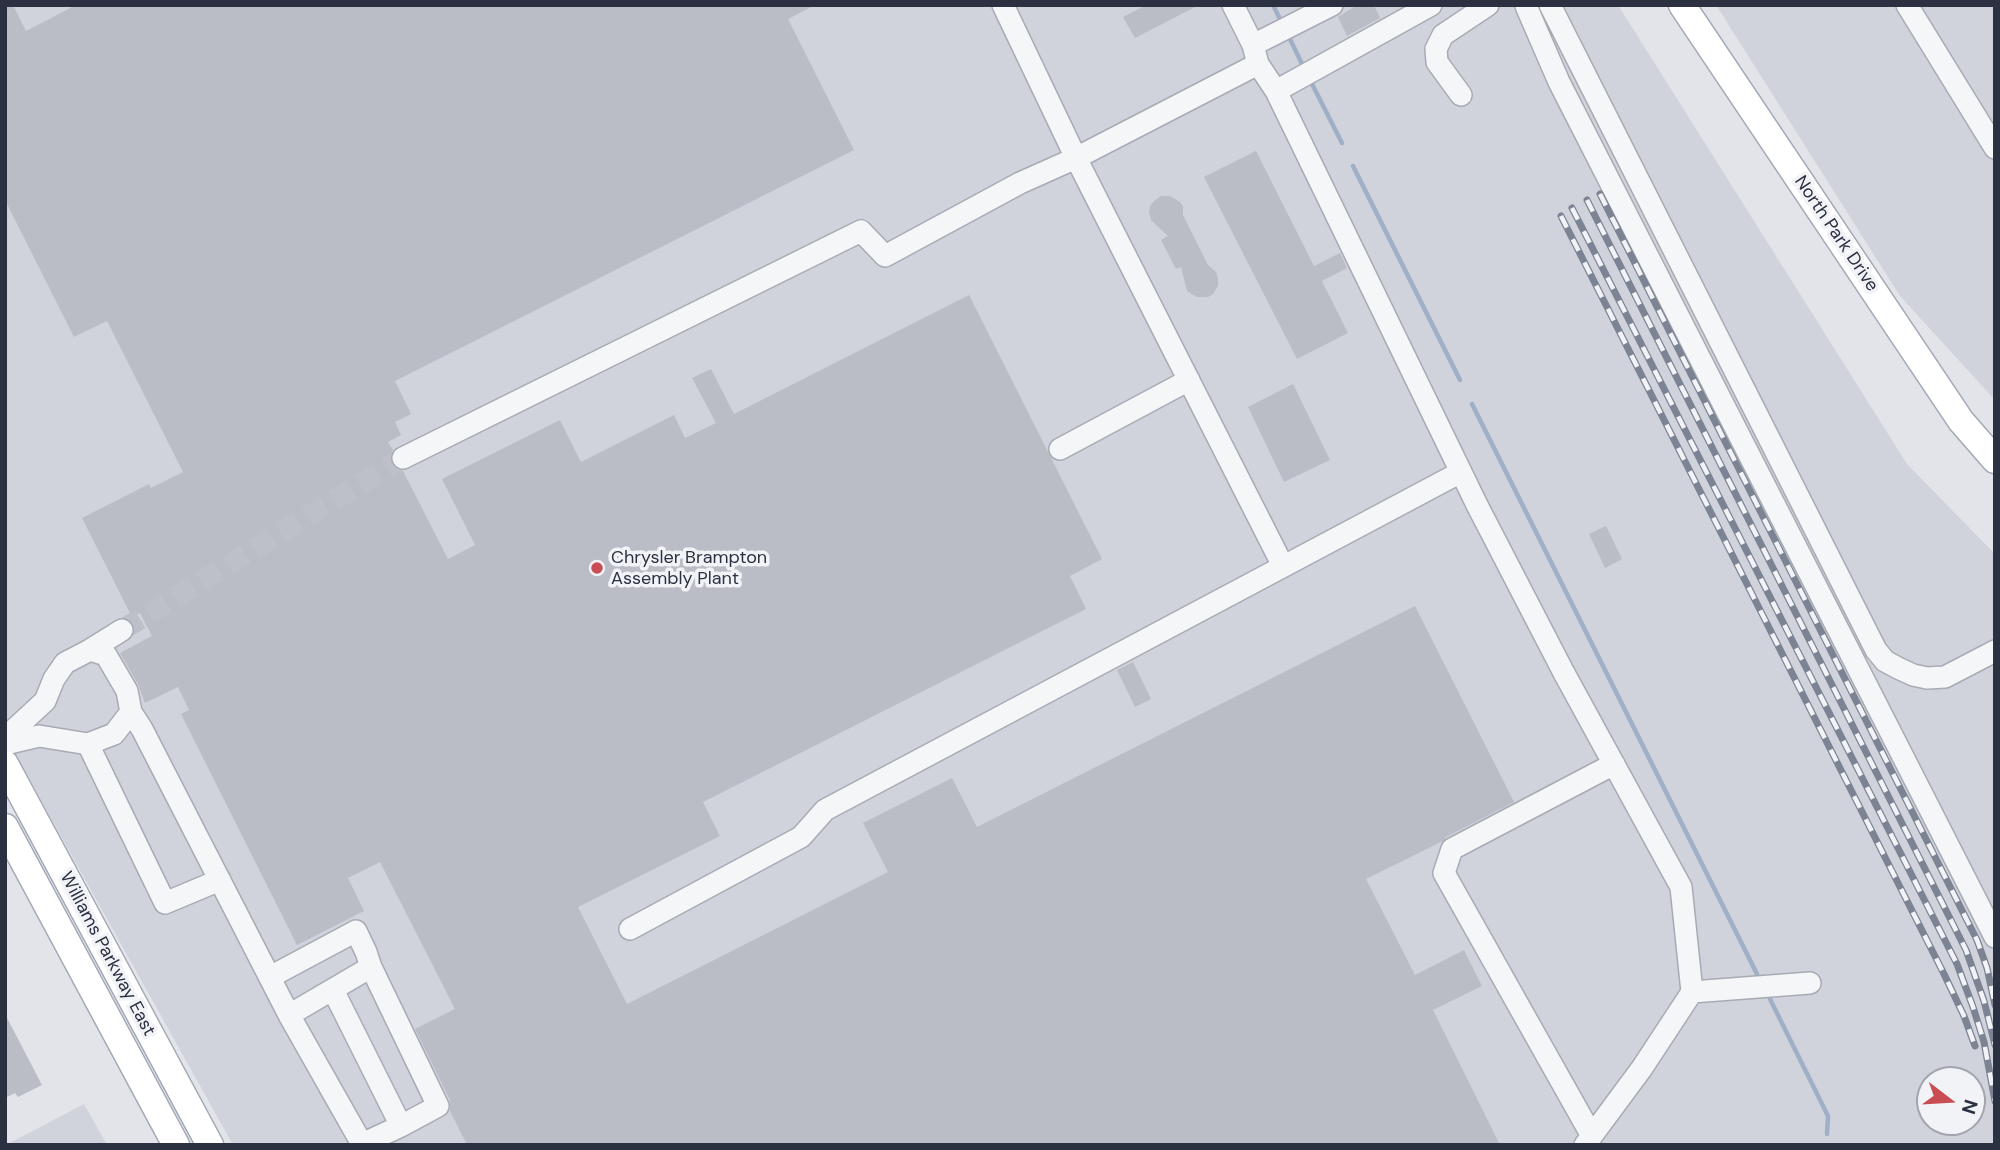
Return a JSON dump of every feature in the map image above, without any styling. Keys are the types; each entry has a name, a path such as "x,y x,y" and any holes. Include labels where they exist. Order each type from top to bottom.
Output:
{"main road":[{"name":"North Park Drive","path":"1682,5 1962,421 1995,460"},
{"name":"Williams Parkway East","path":"5,764 209,1145"},
{"name":"Williams Parkway East","path":"5,827 176,1145"}],"lane":[{"path":"1003,5 1076,158 1283,566"},
{"path":"1233,5 1477,505 1564,673 1614,764 1681,887 1692,992 1642,1068 1588,1140 1444,873 1452,849 1614,764"},
{"path":"403,458 860,231 885,256 1020,183 1076,158 1256,54 1332,5"},
{"path":"1276,91 1431,5"},
{"path":"1461,95 1437,62 1436,49 1443,35 1488,5"},
{"path":"1550,5 1876,650 1885,661 1913,675 1927,678 1945,677 1995,651"},
{"path":"1907,5 1995,148"},
{"path":"1525,6 1559,82 1995,937"},
{"path":"1060,449 1189,380"},
{"path":"630,929 801,837 825,810 1461,472"},
{"path":"5,738 45,701 54,679 65,663 122,630"},
{"path":"90,650 106,655 127,691 131,712 289,1016 362,1144 438,1106 370,967 356,932 270,977"},
{"path":"5,744 39,736 88,744 114,734 131,712"},
{"path":"88,744 165,903 220,880"},
{"path":"289,1016 370,967"},
{"path":"1692,992 1810,983"},
{"path":"333,990 401,1126"}],"shaded area":[{"name":"Chrysler Brampton Assembly Plant","path":"5,5 1618,5 1907,464 1995,554 1995,1145 233,1145 5,736"},
{"path":"1716,5 1995,5 1995,400 1900,296"},
{"path":"84,1104 107,1145 6,1145"}],"building":[{"name":"Chrysler Brampton Assembly Plant","path":"5,5 13,5 26,31 76,5 815,5 788,19 854,150 395,381 411,414 395,422 401,435 388,442 393,450 390,456 392,464 403,471 448,559 475,545 442,479 560,420 581,462 674,415 685,438 716,423 692,378 711,369 734,414 969,295 1102,559 1070,576 1086,609 703,802 720,836 578,907 627,1004 888,872 863,823 952,778 977,827 1415,606 1514,802 1366,879 1415,975 1464,950 1482,986 1433,1010 1500,1145 467,1145 450,1111 450,1100 415,1029 455,1009 380,862 348,878 364,911 297,945 181,714 189,710 178,687 145,703 138,684 120,653 152,636 140,613 132,617 82,518 149,484 151,488 183,472 107,321 74,337 5,200"},
{"path":"1146,5 1199,5 1135,38 1123,17"},
{"path":"1357,5 1374,5 1380,18 1347,36 1338,17"},
{"path":"1256,151 1314,266 1340,253 1347,268 1322,281 1348,333 1297,359 1204,177"},
{"path":"1161,196 1170,196 1180,202 1183,215 1208,265 1216,272 1218,286 1208,297 1197,297 1187,291 1181,267 1176,269 1161,240 1168,236 1151,220 1150,206"},
{"path":"1293,384 1330,460 1284,482 1248,407"},
{"path":"1606,526 1622,559 1605,568 1589,534"},
{"path":"1133,662 1151,699 1135,707 1117,670"},
{"path":"5,1014 42,1085 18,1097 15,1093 5,1098"}],"waterway":[{"path":"1273,5 1281,21"},
{"path":"1289,37 1303,66"},
{"path":"1311,82 1342,143"},
{"path":"1353,166 1460,380"},
{"path":"1472,404 1757,974"},
{"path":"1770,999 1828,1116 1827,1134"}],"tunnel":[{"path":"122,630 403,458"}],"railway":[{"path":"1600,194 1977,940 1987,968 1995,1005"},
{"path":"1587,200 1966,950 1984,1001 1995,1045"},
{"path":"1572,208 1957,964 1984,1042 1995,1101"},
{"path":"1561,216 1944,974 1975,1046"}],"place":[{"name":"Chrysler Brampton Assembly Plant","path":"597,568"}]}
